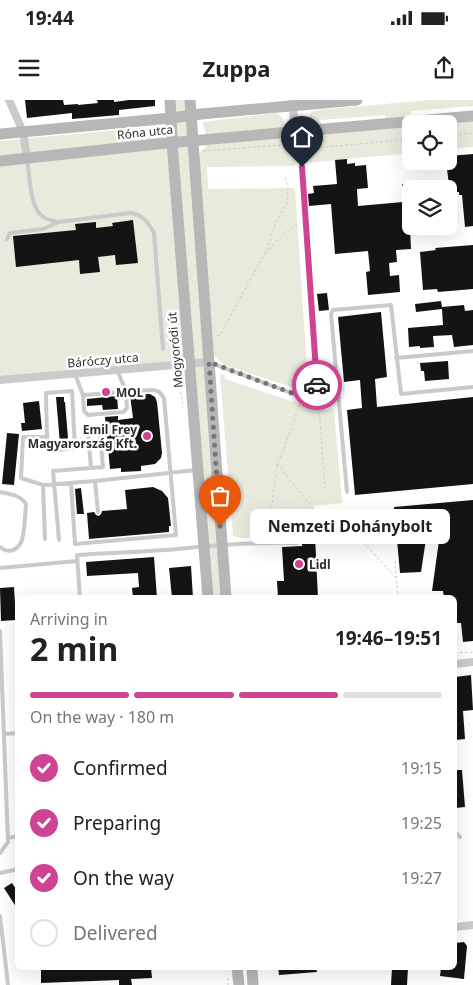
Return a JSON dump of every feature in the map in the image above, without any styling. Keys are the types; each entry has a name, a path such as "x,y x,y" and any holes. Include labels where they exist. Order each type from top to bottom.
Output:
{"street":[{"path":"9,100 23,132 27,159"},
{"name":"Mogyoródi út","path":"170,100 208,595"},
{"path":"190,100 226,595"},
{"name":"Róna utca","path":"0,134 171,118 293,103 357,100"},
{"path":"293,103 297,132"},
{"name":"Róna utca","path":"0,161 193,141 473,116"},
{"name":"Báróczy utca","path":"0,380 209,362"},
{"path":"457,664 473,662"},
{"path":"457,926 473,925"},
{"path":"237,970 238,985"},
{"path":"252,970 253,985"}],"lane":[{"path":"297,132 300,143 318,400"},
{"path":"27,159 33,201 37,210 48,220 58,222"},
{"path":"7,239 10,233 42,229 58,222 130,213 143,218 149,223 154,233 163,349"},
{"path":"347,492 331,314 333,310 390,305 400,394 473,387"},
{"path":"396,358 473,351"},
{"path":"209,362 305,398 318,400 339,398"},
{"path":"75,374 83,395 84,410 88,415 123,412 127,408 126,391 117,370"},
{"path":"71,483 75,544 176,535 164,398 161,393 156,390 83,395"},
{"path":"72,391 75,448 48,452 47,437 46,393 72,391"},
{"path":"59,540 53,471 91,468 103,467 100,432 88,433 91,468"},
{"path":"47,437 23,438 21,478 43,485 198,470"},
{"path":"95,481 98,512"},
{"path":"43,485 46,539"},
{"path":"0,492 14,494 23,499 26,504 21,542 11,551 5,551 0,547"},
{"path":"80,595 77,555 222,544 297,543"},
{"path":"0,568 78,561"},
{"path":"0,631 8,838 8,842 0,853"},
{"path":"4,734 15,732"},
{"path":"457,834 460,837"},
{"path":"8,838 15,837"},
{"path":"0,874 15,870"},
{"path":"0,916 8,985"}],"path":[{"path":"457,134 473,133"},
{"path":"203,152 300,143 316,148 402,140"},
{"path":"207,340 220,335 264,255 276,222 286,203 288,187 286,176"},
{"path":"264,255 281,236 295,225 305,221"},
{"path":"268,542 277,464 299,404 305,398"},
{"path":"318,400 325,488"},
{"path":"277,464 313,508 329,522 351,529 396,579"},
{"path":"395,561 398,595"},
{"path":"457,653 473,652"}],"shaded area":[{"path":"170,100 190,100 226,595 208,595 190,364 0,380 0,161 172,143"},
{"path":"429,100 473,100 473,106 411,111 411,115 402,115 402,121 386,122 385,115 320,120 321,125 312,124 308,119 311,112"},
{"path":"275,113 280,115 284,121 284,125 278,130 206,136 203,122"},
{"path":"473,121 473,147 457,148 457,123"},
{"path":"161,126 164,140 0,156 0,141"},
{"path":"402,128 402,154 307,163 305,136"},
{"path":"289,137 294,141 297,148 298,162 294,166 207,167 208,189 295,188 308,384 304,390 224,365 214,356 198,156 207,145"},
{"path":"220,374 224,375 225,379 309,407 325,410 334,409 342,503 313,506 316,535 240,538 233,536"}],"building":[{"path":"25,100 63,100 64,105 78,105 98,103 97,100 114,100 114,102 155,100 155,106 119,110 119,115 72,119 72,113 27,118"},
{"path":"473,154 473,226 465,227 462,195 457,192 457,180 448,180 447,170 457,170 457,155"},
{"path":"347,159 347,164 355,163 355,166 366,165 368,188 357,189 358,206 402,202 402,235 410,235 411,249 396,250 397,262 389,263 390,276 399,275 400,292 368,295 366,272 370,271 368,251 335,254 331,204 309,206 308,194 314,193 313,186 337,184 335,160"},
{"path":"133,220 138,263 116,265 115,255 98,257 100,272 80,274 79,260 16,267 13,236 76,230 75,224 96,222 96,228 113,226 112,223"},
{"path":"473,245 473,289 438,292 437,289 423,290 420,252 436,250 435,248"},
{"path":"327,293 329,310 319,311 317,294"},
{"path":"441,301 442,307 464,305 465,311 473,310 473,345 454,347 452,335 433,336 434,347 409,347 408,328 443,325 442,309 416,312 415,304"},
{"path":"381,312 387,377 375,379 377,407 473,397 473,484 355,495 347,410 362,408 360,380 344,382 338,317"},
{"path":"448,361 449,379 425,381 424,371 421,371 420,363"},
{"path":"150,394 155,397 157,402 161,458 155,464 141,466 141,471 121,472 121,468 110,469 105,417 118,416 118,420 133,418 130,395"},
{"path":"117,396 118,409 103,410 102,405 87,406 87,399"},
{"path":"56,397 64,397 68,443 60,444"},
{"path":"39,401 42,429 22,431 21,423 25,423 23,403"},
{"path":"7,433 19,434 14,485 2,484"},
{"path":"153,487 162,491 168,498 171,526 169,526 169,532 89,539 87,513 94,512 99,516 102,511 127,509 125,490"},
{"path":"81,488 84,514 77,514 75,489"},
{"path":"473,500 473,641 463,642 461,623 457,623 457,595 444,595 443,591 432,591 441,526 428,526 421,572 400,573 394,507"},
{"name":"Lidl","path":"302,536 315,536 318,595 278,595 277,581 284,581 282,547 302,546"},
{"path":"154,557 157,595 133,595 132,588 139,587 138,573 87,576 86,562"},
{"path":"191,566 193,595 172,595 169,568"},
{"path":"14,587 15,620 1,621 0,588"},
{"path":"471,675 473,710 463,711 465,739 457,740 457,677"},
{"path":"457,770 462,770 465,807 457,808"},
{"path":"12,883 15,888 15,905 4,888"},
{"path":"464,942 467,946 464,979 440,976 441,970 457,970 457,943"},
{"path":"41,970 151,970 152,978 131,979 132,985 119,985 119,980 41,983"},
{"path":"278,970 316,970 317,972 279,975"},
{"path":"392,970 408,970 407,985 391,985"}],"way so far":[{"path":"220,526 209,362 305,398 318,400 317,385"}],"place":[{"name":"MOL","path":"106,392"},
{"name":"Emil Frey Magyarország Kft.","path":"147,436"},
{"name":"Nemzeti Dohánybolt","path":"220,526"},
{"name":"Lidl","path":"299,564"}],"route":[{"path":"302,167 317,385"}]}
